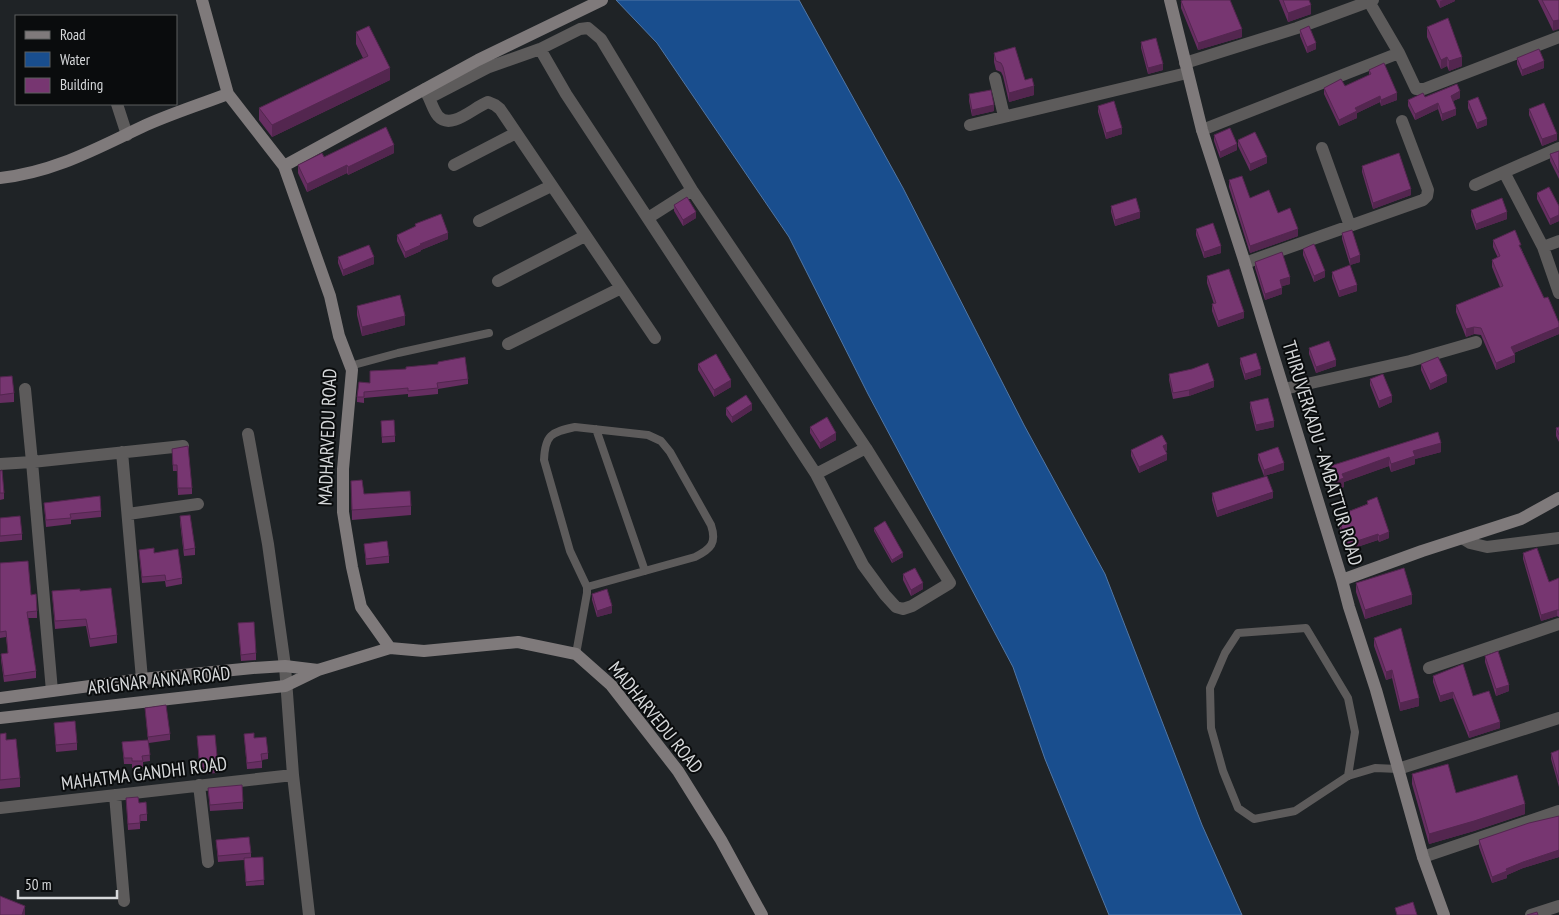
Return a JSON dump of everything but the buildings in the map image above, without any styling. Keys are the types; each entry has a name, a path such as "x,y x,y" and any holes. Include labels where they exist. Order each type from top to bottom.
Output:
{"street":[{"path":"0,178 59,165 148,124 228,94 202,0"},
{"name":"THIRUVERKADU - AMBATTUR ROAD","path":"1170,0 1202,130 1245,263 1342,580 1422,857 1444,915"},
{"path":"284,166 426,91 478,60 599,1"},
{"path":"970,124 1186,68 1370,1 1399,53 1416,89 1424,89 1559,37"},
{"path":"426,91 433,96 489,67 540,49 580,29 588,28 601,39 692,190 866,448 950,583 904,609 896,607 885,595 863,565 816,474 566,94 540,49"},
{"path":"1202,130 1399,53"},
{"path":"995,78 1004,116"},
{"path":"426,91 438,116 446,121 453,122 482,104 491,103 500,110 655,338"},
{"name":"MADHARVEDU ROAD","path":"228,94 284,166 330,296 340,336 352,370 342,469 343,512 352,568 362,606 390,648 424,651 518,642 576,654 612,685 678,771 721,840 762,915"},
{"path":"118,105 127,134"},
{"path":"1245,263 1423,200 1427,196 1428,190 1402,121"},
{"path":"454,165 516,133"},
{"path":"1322,148 1350,226"},
{"path":"1475,185 1559,148"},
{"path":"1504,172 1543,247 1559,293"},
{"path":"479,221 551,186"},
{"path":"648,218 692,190"},
{"path":"498,281 585,236"},
{"path":"1543,247 1559,241"},
{"path":"508,344 621,288"},
{"path":"1284,389 1410,361 1476,342"},
{"path":"25,389 52,690"},
{"path":"248,434 268,544 285,666 293,774 309,915"},
{"path":"0,464 183,446"},
{"path":"816,474 866,448"},
{"path":"122,452 142,679"},
{"path":"1342,580 1422,551 1521,519 1559,498"},
{"path":"128,514 198,504"},
{"path":"1462,538 1470,544 1487,547 1559,538"},
{"path":"1429,668 1559,624"},
{"name":"ARIGNAR ANNA ROAD","path":"0,718 285,686 318,670 390,648"},
{"name":"ARIGNAR ANNA ROAD","path":"0,698 142,679 285,666 318,670"},
{"path":"1398,769 1559,718"},
{"name":"MAHATMA GANDHI ROAD","path":"0,808 293,774"},
{"path":"199,785 208,862"},
{"path":"115,795 124,900"},
{"path":"1422,857 1559,811"},
{"path":"1531,915 1559,906"}],"lane":[{"path":"350,366 398,353 489,333"},
{"path":"576,654 587,587 570,551 544,460 544,446 548,437 558,430 575,427 648,435 661,442 670,452 711,525 714,535 712,544 705,552 695,557 587,587"},
{"path":"596,429 645,571"},
{"path":"1348,776 1355,732 1348,698 1306,628 1238,633 1225,653 1210,688 1211,728 1223,771 1238,808 1254,819 1294,811 1348,776 1375,768 1398,769"}],"water":[{"path":"616,0 799,0 903,188 1024,425 1105,574 1202,825 1242,915 1109,915 1045,759 1013,667 868,394 789,237 657,43"}]}
